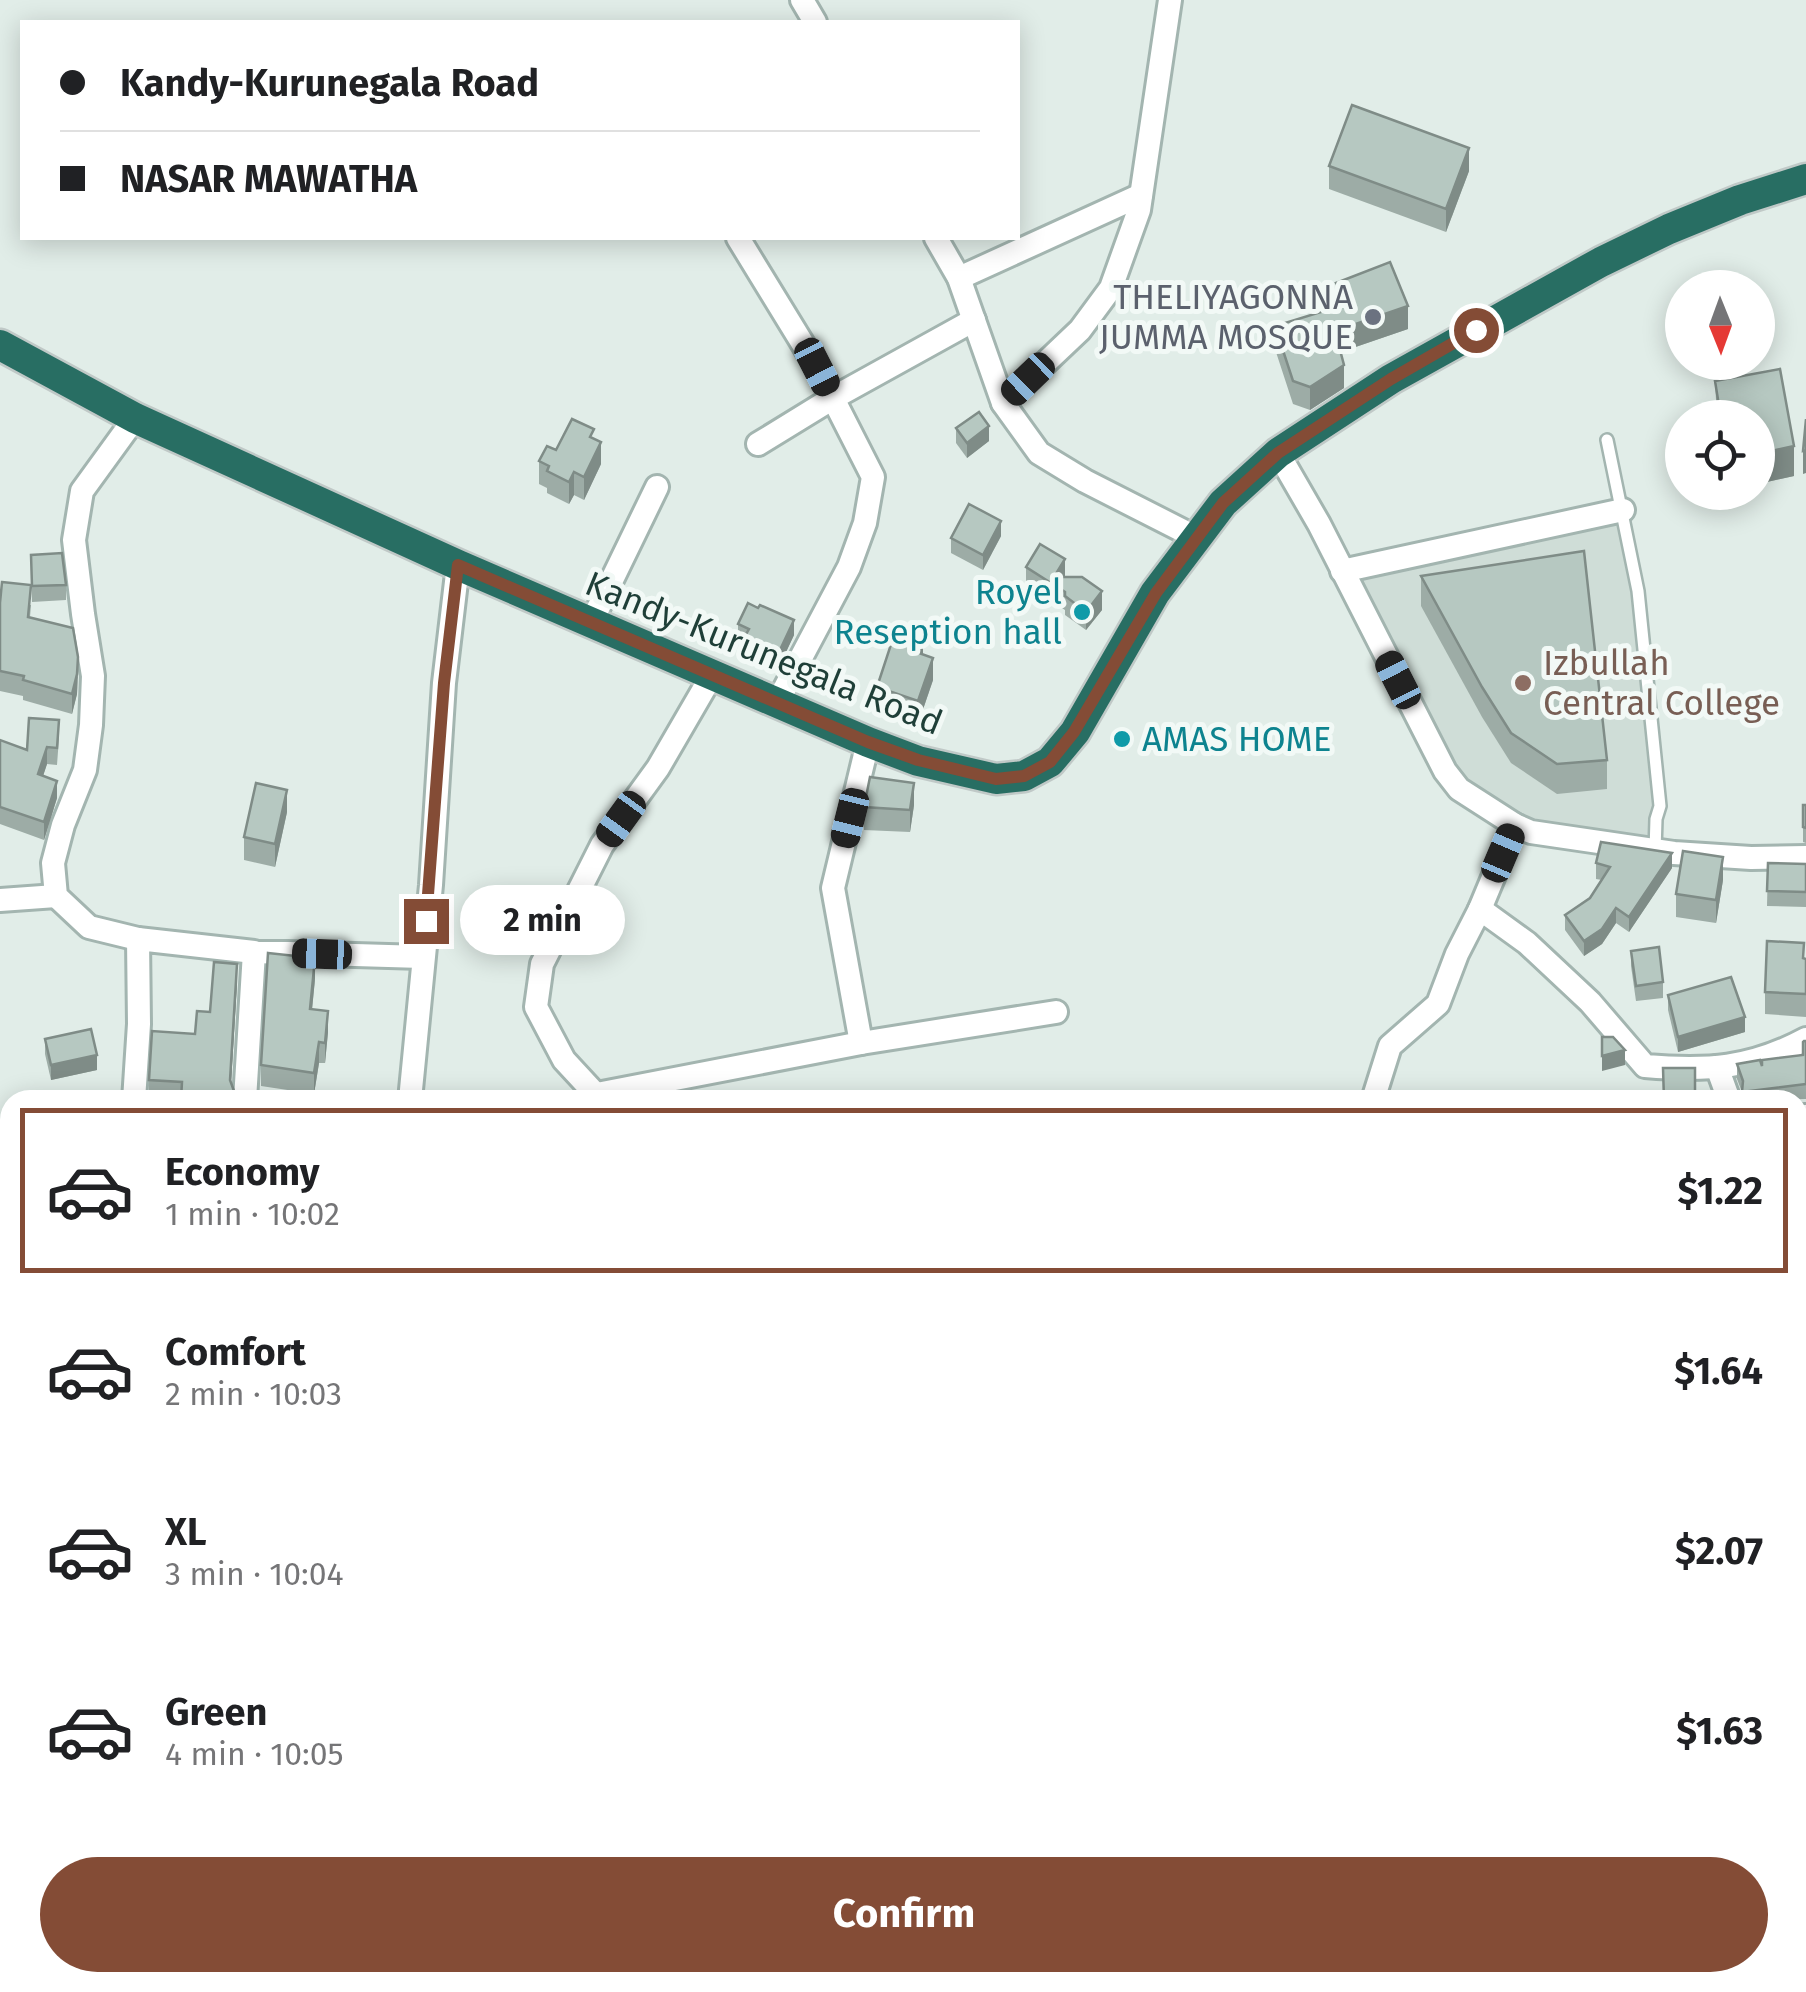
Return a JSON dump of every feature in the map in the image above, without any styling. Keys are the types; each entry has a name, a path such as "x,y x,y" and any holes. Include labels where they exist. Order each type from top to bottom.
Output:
{"highway":[{"name":"Kandy-Kurunegala Road","path":"0,345 135,418 712,676 868,742 918,760 996,779 1024,776 1050,762 1074,732 1156,593 1223,503 1278,453 1391,379 1601,262 1669,228 1806,179"}],"street":[{"path":"1003,403 1080,330 1111,288 1139,210 1170,0"},
{"path":"959,278 1141,194"},
{"path":"739,240 817,367 873,477 865,524 849,567 778,703"},
{"path":"937,240 959,278 1003,403 1039,452 1085,481 1197,538"},
{"path":"758,444 974,320"},
{"path":"135,418 82,491 74,540 93,676 91,725 86,770 53,863 56,896 88,927 138,939 254,952 422,957"},
{"path":"1278,453 1445,772 1459,790 1531,832 1656,851 1751,858 1806,857"},
{"path":"591,623 657,488"},
{"path":"1342,571 1623,510"},
{"path":"411,1090 431,885 444,683 458,565"},
{"path":"592,1090 564,1060 536,1008 542,964 602,845 658,768 712,676"},
{"path":"860,1044 833,888 868,742"},
{"path":"1376,1090 1390,1046 1438,1004 1515,826"},
{"path":"0,900 56,896"},
{"path":"1480,908 1527,943 1590,1002 1645,1066 1693,1070 1749,1062 1779,1054 1806,1039"},
{"path":"135,1090 138,939"},
{"path":"246,1090 254,952"},
{"path":"633,1090 860,1044 1056,1012"},
{"path":"1717,1067 1725,1090"}],"lane":[{"path":"1608,440 1638,591 1657,760 1660,806 1656,851"}],"shaded area":[{"name":"Izbullah Central College","path":"1623,510 1657,761 1655,851 1557,837 1459,789 1342,571"}],"building":[{"name":"THELIYAGONNA JUMMA MOSQUE","path":"1352,105 1469,148 1446,209 1329,166"},
{"path":"1390,262 1408,306 1335,331 1344,365 1310,387 1293,381 1275,326 1347,304 1336,283"},
{"path":"1780,369 1794,446 1775,450 1775,400 1718,400 1715,381 1775,380 1775,370"},
{"path":"979,412 989,426 967,443 956,428"},
{"path":"572,419 594,429 590,437 601,442 584,477 574,472 569,482 547,471 549,466 539,461 547,446 556,450"},
{"path":"969,504 1001,521 983,555 951,538"},
{"path":"1040,544 1065,559 1054,577 1082,577 1102,591 1086,612 1065,592 1026,567"},
{"path":"1584,551 1607,760 1557,764 1511,733 1421,576"},
{"path":"62,553 66,585 32,586 31,555"},
{"path":"2,582 31,585 28,617 73,628 78,657 72,694 0,671"},
{"path":"748,603 794,620 779,652 745,636 749,629 738,624"},
{"path":"898,623 923,632 916,652 933,658 918,701 877,687"},
{"path":"29,718 59,720 57,748 47,747 38,774 57,781 44,822 0,807 0,740 27,750"},
{"path":"870,777 914,783 910,810 864,807"},
{"path":"256,783 287,790 275,844 244,837"},
{"path":"1806,805 1806,828 1803,827"},
{"path":"1601,842 1672,853 1629,917 1616,908 1602,929 1584,941 1565,915 1590,898 1610,867 1596,863"},
{"path":"1683,851 1723,857 1716,900 1676,894"},
{"path":"1768,863 1806,864 1806,892 1767,891"},
{"path":"1767,941 1804,943 1806,994 1765,992"},
{"path":"1659,947 1663,982 1636,986 1631,951"},
{"path":"268,953 315,958 310,1009 328,1011 325,1043 319,1042 314,1073 261,1065"},
{"path":"214,962 237,964 230,1080 234,1090 182,1090 182,1082 149,1080 152,1031 195,1034 197,1011 210,1012"},
{"path":"1731,977 1745,1017 1678,1037 1668,995"},
{"path":"91,1029 97,1055 51,1065 45,1039"},
{"path":"1602,1037 1613,1037 1625,1050 1602,1056"},
{"path":"1806,1041 1806,1084 1742,1090 1737,1064 1760,1060 1762,1066 1762,1060 1803,1055"},
{"path":"1663,1068 1695,1068 1695,1090 1664,1090"}],"place":[{"name":"THELIYAGONNA JUMMA MOSQUE","path":"1373,317"},
{"name":"Royel Reseption hall","path":"1082,612"},
{"name":"Izbullah Central College","path":"1523,683"},
{"name":"AMAS HOME","path":"1122,739"}],"route":[{"path":"426,921 444,683 458,565 868,742 961,772 996,779 1024,776 1050,762 1074,732 1156,593 1223,503 1278,453 1391,379 1476,330"}]}
